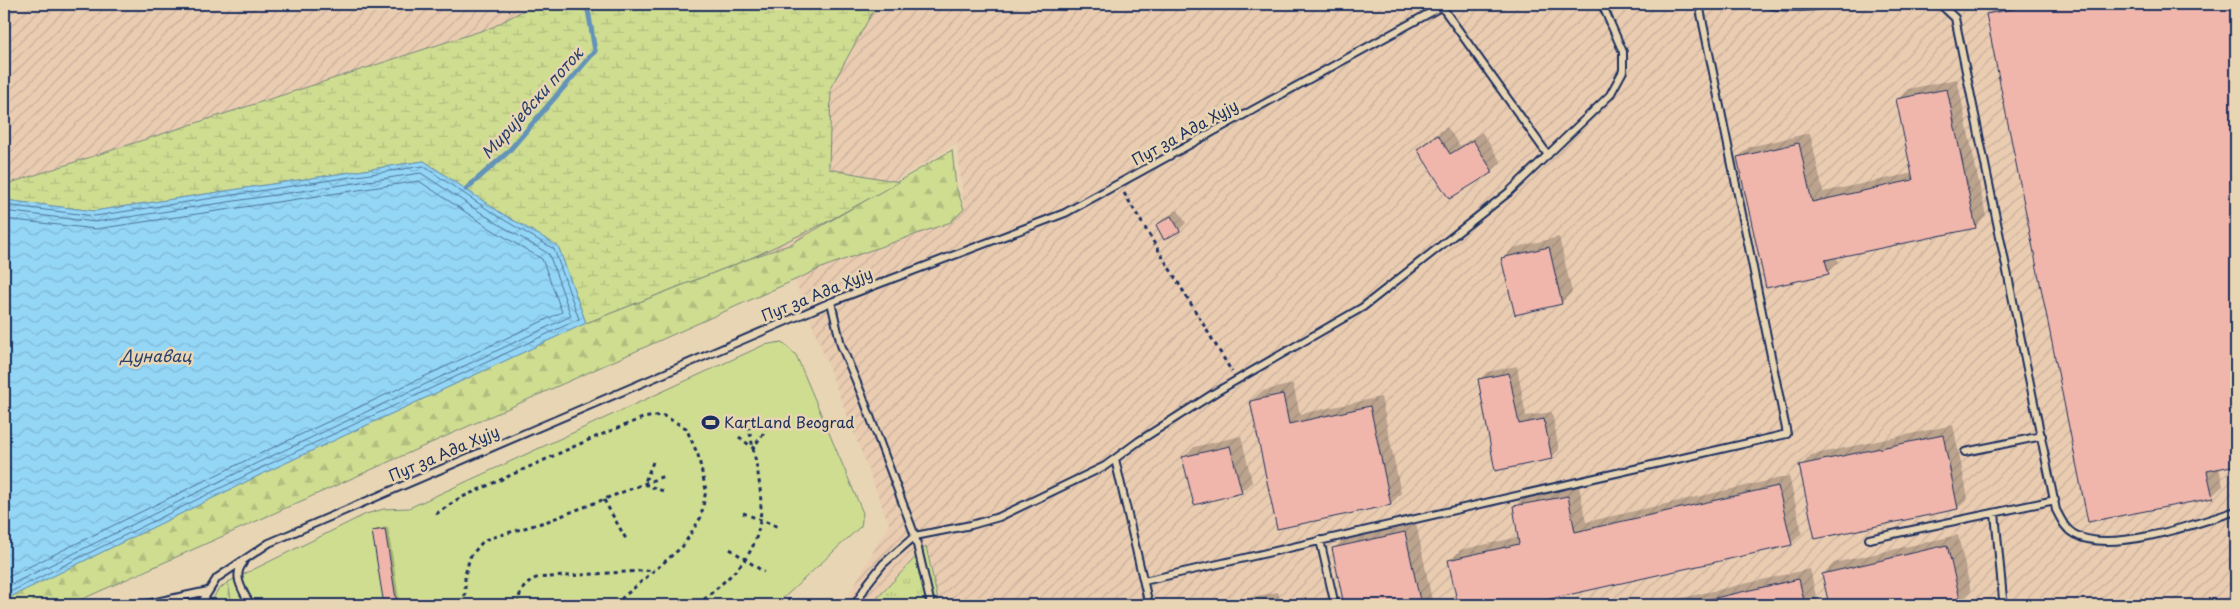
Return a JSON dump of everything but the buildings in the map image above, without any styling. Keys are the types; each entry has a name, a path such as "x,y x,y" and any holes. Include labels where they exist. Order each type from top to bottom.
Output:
{"lane":[{"path":"855,605 868,583 883,564 915,536 971,525 999,517 1105,466 1139,441 1363,307 1509,192 1610,95 1623,71 1623,52 1602,4"},
{"path":"1144,581 1787,434 1699,4"},
{"path":"1766,4 1775,6 1832,4"},
{"path":"1940,4 1955,18 2056,510 2068,530 2082,538 2106,541 2138,538 2182,528 2236,512"},
{"path":"1444,5 1548,155"},
{"name":"Пут за Ада Хују","path":"200,605 217,578 248,556 278,539 831,302 1065,213 1444,5"},
{"path":"831,302 841,345 862,395 915,536 931,605"},
{"path":"1965,452 2042,436"},
{"path":"1115,459 1150,605"},
{"path":"1869,539 2054,500"},
{"path":"1995,512 2003,599 2001,605"},
{"path":"1320,540 1335,605"},
{"path":"248,556 239,568 238,581 250,604"},
{"path":"142,605 208,591"}],"path":[{"path":"1119,184 1237,381"},
{"path":"436,514 458,500 593,438 642,418 662,415 686,428 698,455 706,490 701,516 683,546 614,605"},
{"path":"698,605 745,559 751,549 760,521 759,479 749,428"},
{"path":"753,448 766,430"},
{"path":"739,437 753,448"},
{"path":"644,484 653,462"},
{"path":"465,605 465,575 470,557 484,540 548,521 664,476"},
{"path":"644,484 666,492"},
{"path":"604,500 626,539"},
{"path":"744,513 779,527"},
{"path":"730,549 764,572"},
{"path":"518,605 519,596 525,584 536,578 655,570"}],"shaded area":[{"path":"4,4 2236,4 2236,605 843,605 889,524 795,280 826,266 951,222 964,208 957,143 789,245 586,323 558,246 4,200"}],"green space":[{"path":"535,4 877,4 831,87 829,169 899,182 823,224 751,258 586,323 558,246 501,213 424,161 94,211 4,200 4,185 493,27"},
{"path":"952,150 956,187 964,209 951,222 826,266 69,605 4,605 4,600 264,473 586,323 789,245"},
{"name":"KartLand Beograd","path":"782,342 796,355 863,513 861,526 776,605 232,605 228,582 366,514 384,509 409,508 764,345"},
{"path":"926,546 939,605 871,605"},
{"path":"228,582 232,605 210,605 217,591"}],"water":[{"name":"Дунавац","path":"424,161 501,213 558,246 586,323 264,473 4,600 4,200 94,211"}],"waterway":[{"name":"Миријевски поток","path":"466,189 508,152 595,51 588,10 573,4"}],"place":[{"name":"KartLand Beograd","path":"710,423"}]}
